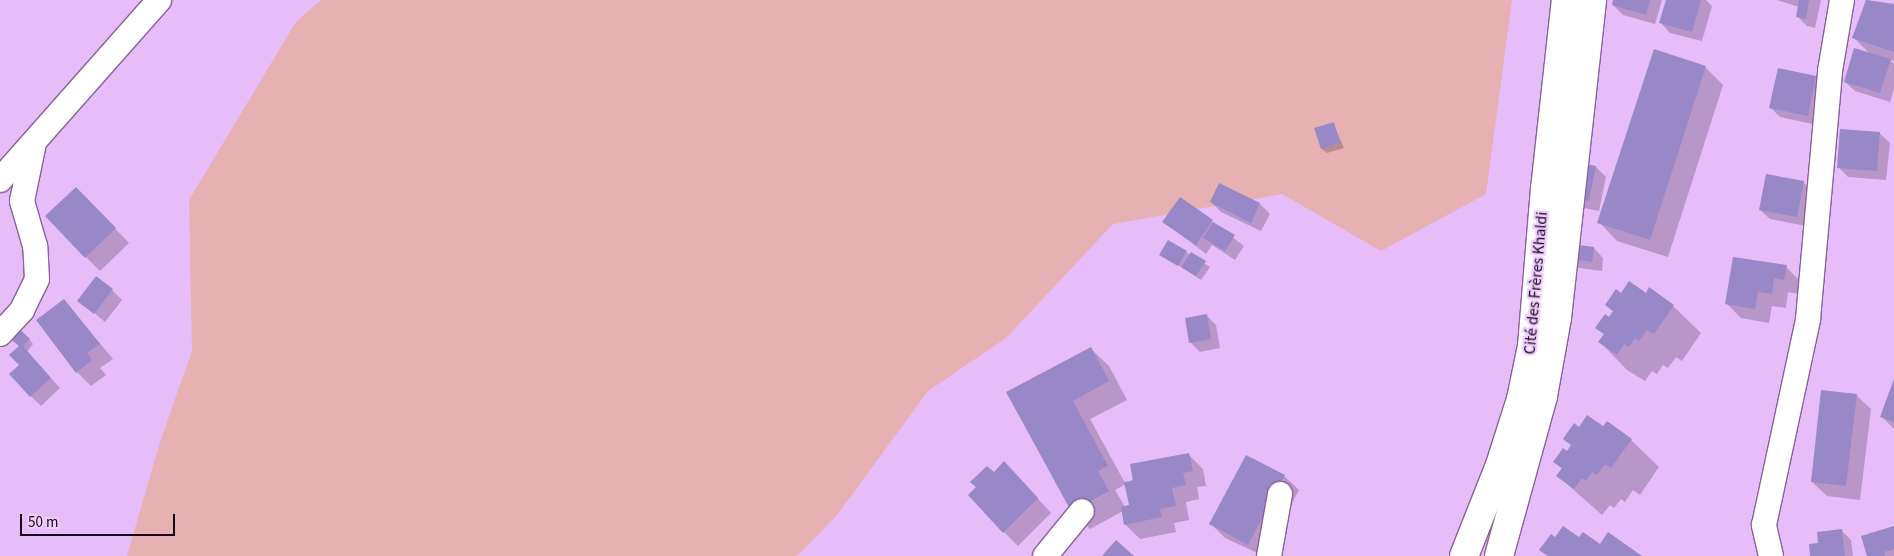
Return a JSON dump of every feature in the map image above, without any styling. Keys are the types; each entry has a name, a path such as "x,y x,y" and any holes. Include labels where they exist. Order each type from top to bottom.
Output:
{"main road":[{"name":"Cité des Frères Khaldi","path":"1464,556 1500,465 1521,399 1532,346 1543,208 1566,0"},
{"name":"Cité des Frères Khaldi","path":"1498,556 1543,396 1557,318 1592,0"}],"street":[{"path":"0,180 159,0"},
{"path":"1771,556 1764,525 1808,319 1830,71 1842,0"},
{"path":"0,334 22,310 37,279 35,246 22,201 34,141"},
{"path":"1269,556 1280,494"},
{"path":"1044,556 1082,512"}],"shaded area":[{"path":"321,0 1512,0 1486,194 1381,251 1282,194 1113,224 1006,338 928,391 837,515 797,556 127,556 160,442 192,351 189,200 296,22"}],"building":[{"path":"1613,0 1650,0 1646,15 1612,5"},
{"path":"1666,0 1701,0 1692,32 1659,23"},
{"path":"1799,0 1809,0 1806,19 1796,17"},
{"path":"1866,0 1894,4 1894,52 1852,38"},
{"path":"1854,48 1891,59 1880,93 1844,82"},
{"path":"1654,49 1706,66 1650,240 1597,223"},
{"path":"1778,68 1816,76 1808,116 1769,108"},
{"path":"1334,122 1340,143 1321,149 1314,128"},
{"path":"1840,129 1880,132 1877,171 1837,168"},
{"path":"1581,163 1596,166 1589,201 1573,198"},
{"path":"1766,174 1804,181 1797,217 1759,210"},
{"path":"1219,183 1260,203 1251,223 1210,202"},
{"path":"76,187 116,228 85,258 45,216"},
{"path":"1180,197 1213,220 1196,245 1162,222"},
{"path":"1213,222 1235,235 1225,251 1203,238"},
{"path":"1168,240 1187,251 1178,266 1159,255"},
{"path":"1563,243 1594,247 1592,262 1561,258"},
{"path":"1191,252 1206,261 1196,276 1181,267"},
{"path":"1733,257 1787,265 1784,280 1774,278 1772,294 1758,292 1755,309 1725,304"},
{"path":"96,276 113,289 94,314 77,301"},
{"path":"1629,281 1646,293 1649,287 1674,305 1654,334 1647,330 1639,341 1635,338 1629,347 1624,344 1617,355 1598,342 1604,334 1595,328 1605,314 1609,317 1613,311 1605,305 1616,289 1621,293"},
{"path":"64,299 100,344 87,353 92,360 76,373 36,320"},
{"path":"1207,314 1211,339 1189,343 1185,318"},
{"path":"16,326 30,339 23,346 51,378 30,397 9,374 19,365 9,355 19,346 7,336"},
{"path":"1091,347 1109,381 1073,401 1108,466 1098,471 1109,491 1071,511 1006,392"},
{"path":"1894,379 1894,422 1880,417"},
{"path":"1821,390 1857,394 1846,486 1811,482"},
{"path":"1587,415 1603,426 1607,421 1632,439 1611,468 1605,464 1597,475 1592,472 1586,481 1582,478 1574,489 1556,476 1562,468 1553,462 1563,448 1567,451 1571,445 1563,439 1574,423 1579,427"},
{"path":"1189,453 1193,471 1183,473 1186,485 1172,488 1176,506 1160,509 1162,517 1124,525 1121,507 1129,505 1124,482 1133,481 1130,464"},
{"path":"1246,455 1285,475 1248,545 1209,524"},
{"path":"1004,461 1038,498 1003,533 968,495 976,487 970,482 987,466 994,472"},
{"path":"1563,526 1579,537 1583,532 1600,544 1608,532 1642,556 1548,556 1539,550 1551,534 1555,537"},
{"path":"1894,526 1894,549 1884,552 1885,556 1867,556 1861,536"},
{"path":"1842,529 1845,556 1810,556 1809,544 1818,543 1817,532"},
{"path":"1116,540 1134,556 1102,556"}]}
